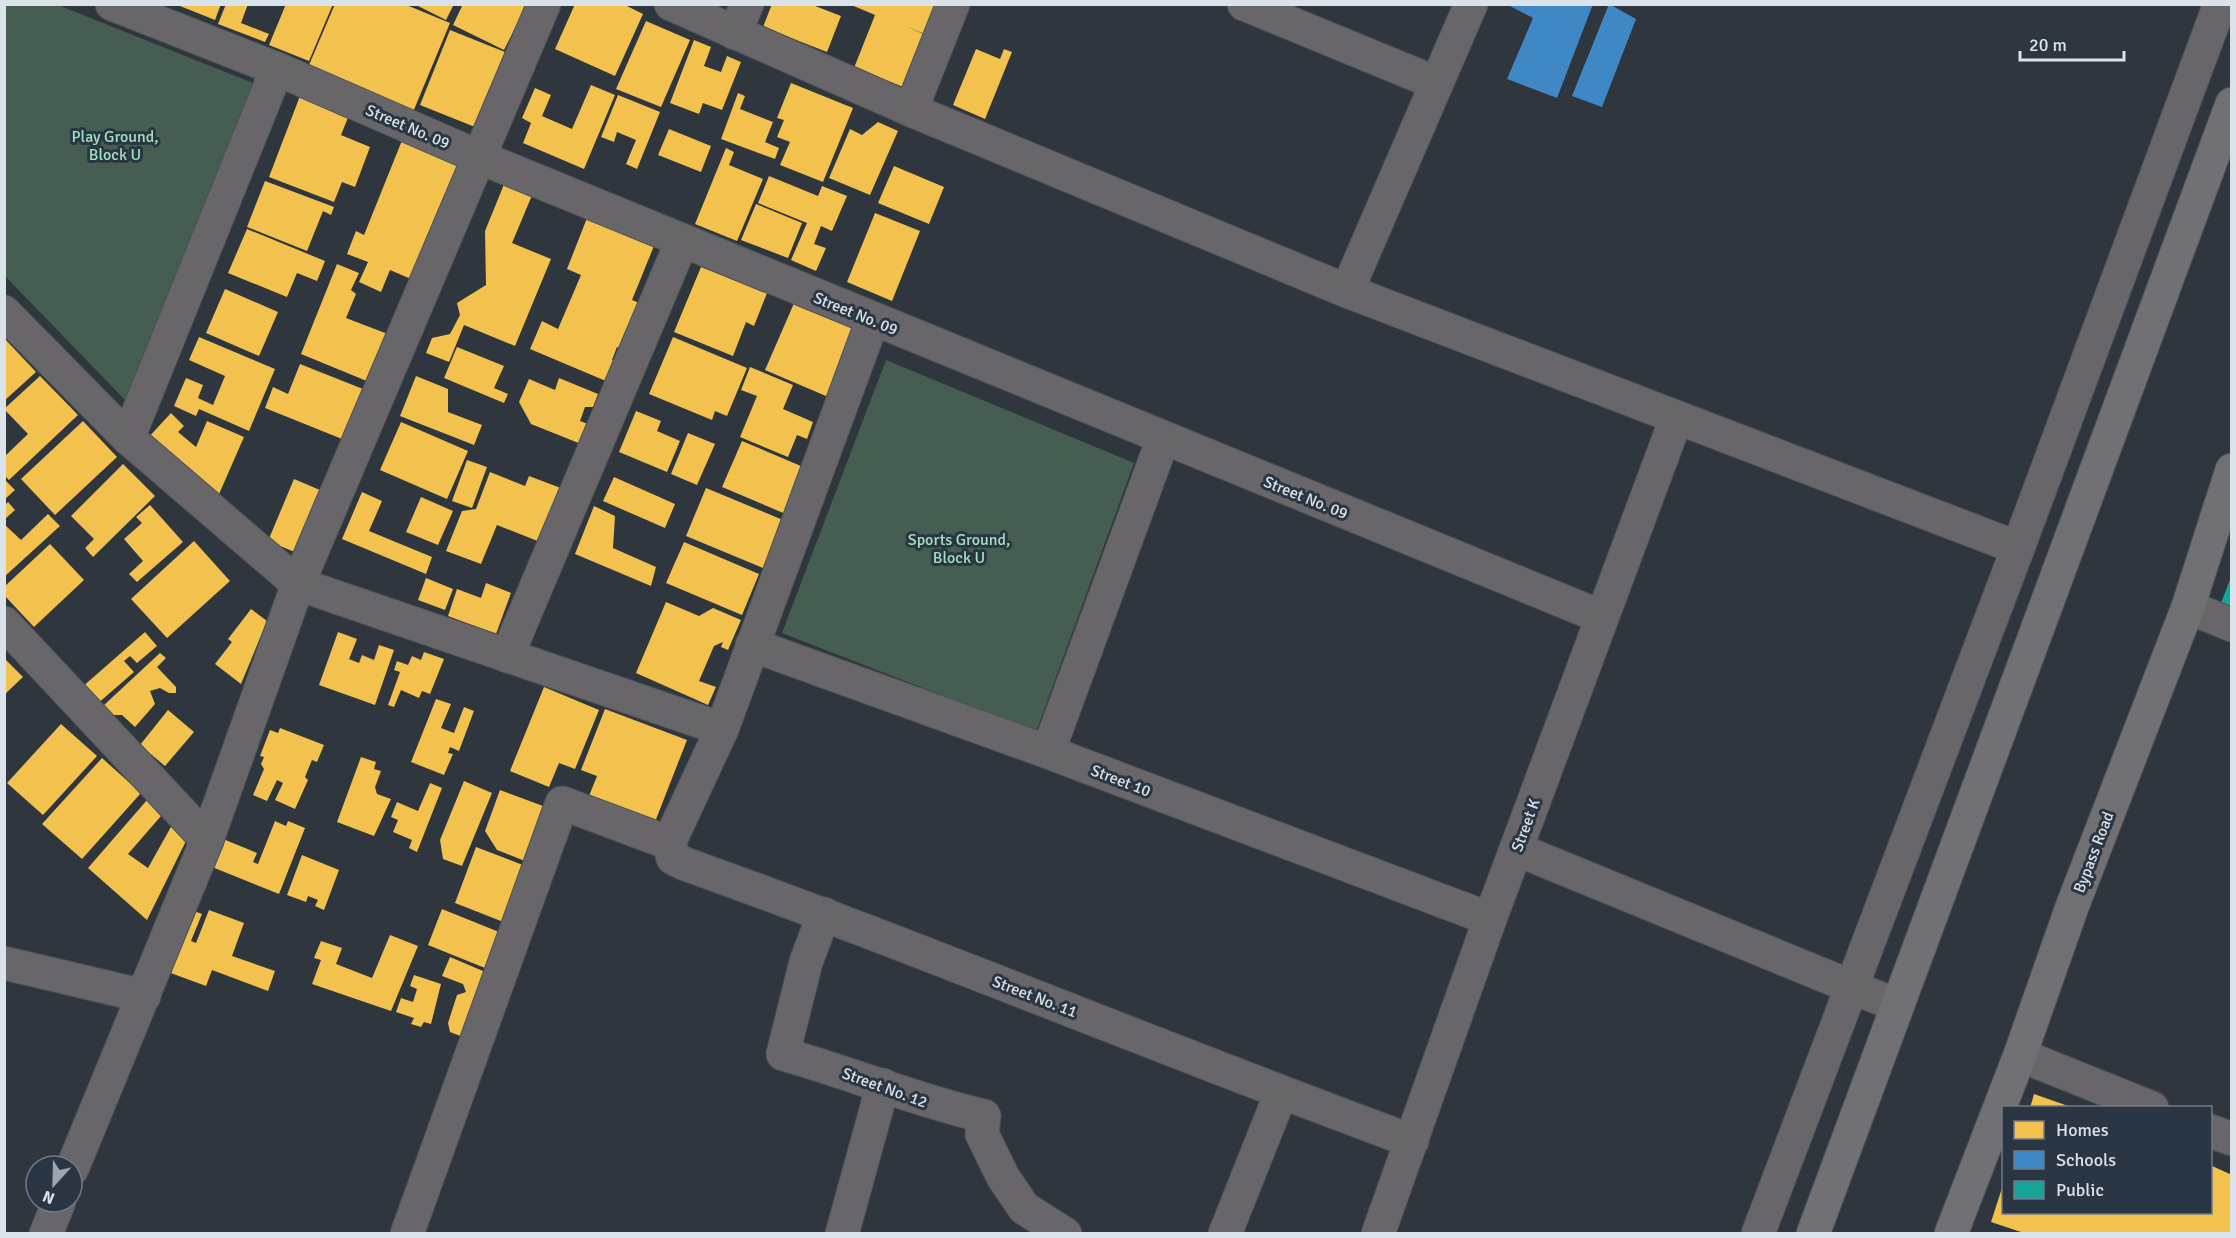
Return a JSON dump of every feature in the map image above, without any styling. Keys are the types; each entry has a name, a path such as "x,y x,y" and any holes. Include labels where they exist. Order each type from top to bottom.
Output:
{"main road":[{"path":"1813,1233 2232,104"},
{"name":"Bypass Road","path":"1951,1233 2020,1055 2072,907 2188,607 2232,470"}],"street":[{"name":"Street No. 09","path":"112,4 277,69 479,157 873,320 1602,617"},
{"path":"79,1154 207,840 298,584 544,4"},
{"path":"671,4 741,19 911,110 1347,291 1676,419 2018,548"},
{"path":"911,110 953,4"},
{"path":"1244,4 1436,83"},
{"path":"1347,291 1471,4"},
{"path":"1758,1233 2018,548 2220,4"},
{"path":"128,438 277,69"},
{"path":"507,656 682,241"},
{"path":"4,312 128,438 298,584 722,729"},
{"path":"407,1233 562,803 669,843 722,729 873,320"},
{"name":"Street K","path":"1378,1233 1490,919 1676,419"},
{"path":"1048,752 1163,439"},
{"path":"2188,607 2232,624"},
{"path":"4,623 207,840"},
{"name":"Street 10","path":"752,645 1048,752 1490,919"},
{"name":"Street No. 11","path":"669,843 673,858 685,864 824,914 1281,1093 1412,1141"},
{"path":"1516,849 1852,989 1896,1005"},
{"name":"Street No. 12","path":"824,914 806,962 783,1054 883,1085 939,1106 984,1116 982,1134 1003,1177 1024,1208 1065,1233"},
{"path":"4,963 144,996"},
{"path":"2020,1055 2149,1106"},
{"path":"842,1233 883,1085"},
{"path":"1225,1233 1281,1093"},
{"path":"2212,1131 2232,1139"},
{"path":"46,1233 54,1214"}],"green space":[{"name":"Play Ground, Block U","path":"5,5 58,5 258,85 128,403 5,276"},
{"name":"Sports Ground, Block U","path":"886,360 1134,463 1036,732 782,633"}],"building: Homes":[{"path":"175,4 221,4 215,20"},
{"path":"226,4 248,4 241,23 269,34 265,42 218,24"},
{"path":"286,4 333,4 309,61 269,45"},
{"path":"335,4 404,4 450,23 413,112 309,65"},
{"path":"414,4 454,4 446,20"},
{"path":"463,4 527,4 504,50 453,25"},
{"path":"575,4 623,4 643,14 615,76 555,49"},
{"path":"772,4 810,4 841,16 827,52 763,27"},
{"path":"849,4 944,4 932,37 905,26 928,36 906,88 854,68 875,15"},
{"path":"646,21 690,40 661,107 616,89"},
{"path":"450,30 505,52 475,127 420,105"},
{"path":"694,40 711,47 704,66 721,72 727,56 741,62 722,110 703,103 699,114 670,103"},
{"path":"976,49 1000,59 1004,49 1012,52 985,119 953,105"},
{"path":"791,83 853,108 823,182 780,165 790,142 777,137 784,120 777,118"},
{"path":"591,85 615,95 584,169 523,143 531,123 522,118 535,88 551,95 542,116 572,129"},
{"path":"738,93 745,96 740,109 773,122 765,142 779,148 775,159 721,139"},
{"path":"618,95 660,112 637,169 626,164 636,140 617,132 614,142 601,137"},
{"path":"300,96 349,115 341,135 370,147 355,187 342,182 334,202 269,177"},
{"path":"878,122 898,131 870,195 829,178 850,129 862,135"},
{"path":"669,129 711,146 701,172 658,155"},
{"path":"405,133 469,158 418,282 390,270 381,292 359,282 368,262 347,254 356,231 364,235"},
{"path":"726,148 734,152 729,165 763,179 737,241 695,224"},
{"path":"894,166 944,187 929,224 878,203"},
{"path":"769,176 818,196 822,186 847,196 832,231 821,226 814,244 826,248 816,271 791,260 807,223 758,203"},
{"path":"265,181 334,207 331,215 323,211 307,251 247,227"},
{"path":"505,182 533,193 512,243 551,259 515,346 464,325 449,362 426,353 432,338 450,334 460,315 457,303 486,285 485,231"},
{"path":"756,204 802,223 788,258 741,240"},
{"path":"589,213 656,241 632,300 642,304 623,350 617,347 612,360 622,363 613,384 530,349 542,321 558,329 581,275 567,269"},
{"path":"875,213 920,231 892,301 847,282"},
{"path":"247,229 325,261 317,281 297,273 287,297 228,273"},
{"path":"337,264 359,273 351,290 356,294 346,318 393,336 374,384 301,354"},
{"path":"701,267 767,293 754,326 746,322 733,356 674,332"},
{"path":"225,289 278,312 259,356 206,333"},
{"path":"795,301 863,331 833,399 765,370"},
{"path":"199,337 275,369 249,431 199,409 196,416 174,406 186,378 203,385 198,398 213,405 225,376 189,360"},
{"path":"673,337 747,368 727,416 715,411 712,420 649,394"},
{"path":"4,338 36,372 4,401"},
{"path":"457,347 504,366 494,388 508,394 504,403 444,378"},
{"path":"300,364 368,391 347,441 265,408 273,387 288,394"},
{"path":"750,367 793,385 783,409 813,422 807,439 797,435 788,457 740,437 757,396 741,390"},
{"path":"40,376 78,415 9,480 4,475 4,457 28,434 4,409"},
{"path":"416,376 448,389 448,412 482,425 474,445 400,416"},
{"path":"559,378 598,394 593,407 585,407 580,421 588,424 581,444 531,424 519,402 529,379 555,390"},
{"path":"636,411 661,421 657,431 680,441 667,472 619,452"},
{"path":"171,413 184,426 178,432 196,447 207,421 244,437 216,501 147,439"},
{"path":"83,421 117,457 55,515 21,479"},
{"path":"401,422 468,451 447,499 380,470"},
{"path":"688,433 715,444 697,485 671,474"},
{"path":"742,441 808,469 788,515 722,487"},
{"path":"467,460 487,467 472,508 452,501"},
{"path":"123,464 155,496 93,557 85,548 94,539 71,516"},
{"path":"490,472 525,486 529,476 566,490 545,544 497,525 481,564 446,551 462,511 476,509"},
{"path":"614,477 675,504 665,528 603,501"},
{"path":"4,479 15,490 4,500"},
{"path":"294,479 327,493 302,555 268,541"},
{"path":"706,488 783,520 763,568 686,536"},
{"path":"362,492 382,501 369,531 432,557 426,574 342,539"},
{"path":"421,497 453,511 438,545 406,532"},
{"path":"8,502 15,510 4,520 4,506"},
{"path":"150,505 183,542 137,582 129,574 143,561 124,539 142,523 136,517"},
{"path":"594,506 615,516 613,548 656,567 651,586 575,554"},
{"path":"48,514 60,526 4,577 4,524 21,540"},
{"path":"194,541 230,581 167,638 131,599"},
{"path":"684,542 759,574 742,615 666,583"},
{"path":"50,544 84,580 34,627 4,595 4,587"},
{"path":"426,578 453,589 445,610 418,600"},
{"path":"486,583 511,593 496,634 448,616 457,589 481,598"},
{"path":"666,602 699,616 713,608 741,620 728,650 721,647 723,642 714,646 699,681 716,687 708,705 636,673"},
{"path":"251,609 267,621 241,684 215,664 232,642 228,639"},
{"path":"145,632 157,646 137,663 130,656 124,661 134,672 96,705 81,688"},
{"path":"338,632 357,639 349,659 359,663 362,655 374,660 379,645 394,650 375,705 319,685"},
{"path":"424,652 444,659 430,694 422,691 419,698 401,690 394,707 388,705 400,672 394,670 397,661 408,665 412,656 421,660"},
{"path":"160,653 166,658 157,667 176,687 176,693 169,693 160,688 150,691 155,704 135,727 122,715 112,715 103,706"},
{"path":"4,658 23,677 4,695"},
{"path":"544,687 599,710 575,769 559,763 549,787 510,771"},
{"path":"436,699 451,704 441,728 454,733 464,707 474,711 459,751 450,747 448,753 453,754 444,775 411,762"},
{"path":"605,709 687,740 653,827 587,801 597,776 581,770"},
{"path":"168,710 194,732 165,766 140,745"},
{"path":"61,724 97,756 43,815 7,783"},
{"path":"280,728 324,745 317,762 312,760 305,777 308,780 295,809 275,800 283,783 277,780 267,801 253,795 264,769 261,764 264,757 260,756 270,730 278,733"},
{"path":"361,757 376,762 374,769 381,771 375,787 377,794 391,799 374,836 337,822"},
{"path":"102,758 141,793 82,859 42,824"},
{"path":"464,781 492,793 462,866 443,859 440,840"},
{"path":"430,783 442,788 417,852 409,848 412,840 393,832 398,820 391,817 397,802 418,811"},
{"path":"500,790 551,809 530,863 497,850 485,831"},
{"path":"147,800 161,816 128,854 148,868 172,825 186,841 147,920 88,868"},
{"path":"275,821 286,826 288,821 305,828 279,894 212,867 223,839 257,853 253,862 258,864"},
{"path":"476,847 528,867 506,923 455,903"},
{"path":"302,855 339,870 324,910 315,906 318,900 308,896 306,902 287,895"},
{"path":"442,909 504,934 490,970 428,945"},
{"path":"191,910 202,914 191,941 196,943 209,910 244,923 232,956 275,971 268,991 212,970 206,986 168,972"},
{"path":"390,935 418,946 391,1011 312,984 321,960 314,958 321,941 342,948 336,964 372,978"},
{"path":"450,957 490,974 468,1039 450,1032 448,1023 457,995 466,992 463,984 442,976"},
{"path":"414,975 441,984 431,1024 424,1022 421,1027 411,1024 414,1018 396,1012 401,998 413,1002 417,989 410,986"},
{"path":"2034,1094 2068,1106 2031,1106"},
{"path":"2212,1166 2232,1175 2232,1234 2027,1234 1991,1222 2002,1188 2002,1214 2212,1214"}],"building: Schools":[{"path":"1506,4 1593,4 1557,98 1507,79 1533,18"},
{"path":"1609,4 1636,19 1602,107 1572,96"}],"building: Public":[{"path":"2232,577 2232,608 2221,603"}]}
